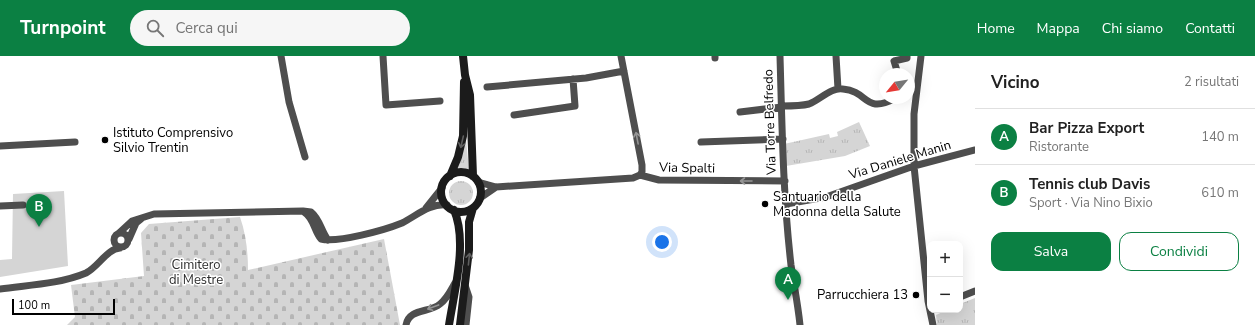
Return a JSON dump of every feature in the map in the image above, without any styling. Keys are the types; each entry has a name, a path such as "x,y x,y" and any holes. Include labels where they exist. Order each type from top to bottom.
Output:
{"main road":[{"path":"449,325 459,259 459,227 450,208 443,200 442,188 450,176 458,157 463,136 465,75 463,56"},
{"path":"460,325 470,250 469,222 474,208 480,198 480,187 475,179 470,95 465,75"},
{"path":"450,176 461,172 475,179"},
{"path":"450,208 464,212 474,208"}],"street":[{"path":"281,56 289,102 305,157"},
{"path":"383,56 386,105 440,100"},
{"name":"Via Spalti","path":"621,56 642,165 642,172 640,176 659,180 785,182"},
{"name":"Via Torre Belfredo","path":"780,56 786,204 791,266 800,325"},
{"path":"896,68 894,61 907,58 907,56"},
{"path":"921,56 913,141 914,166 927,283"},
{"path":"836,59 838,89"},
{"path":"487,87 573,80 624,71"},
{"path":"514,115 575,106 573,80"},
{"path":"740,112 809,104 842,88 850,90 875,105 880,104"},
{"path":"701,142 783,139"},
{"path":"0,146 75,142"},
{"name":"Via Daniele Manin","path":"786,204 826,197 914,166 975,150"},
{"path":"475,179 496,187 634,178 640,176"},
{"path":"480,198 496,187"},
{"path":"425,210 442,188"},
{"path":"107,256 114,245 115,236 132,221 149,215 311,212 317,218 323,233 328,240 341,240 400,224 438,204 450,208"},
{"path":"0,206 23,205"},
{"path":"3,288 73,277 94,268 117,248 127,245 136,224 149,215"},
{"path":"119,233 124,233 129,239"},
{"path":"114,240 115,244 120,248"},
{"path":"406,325 413,314 441,304 455,283"},
{"path":"466,285 469,297 466,325"},
{"path":"963,295 975,291"},
{"name":"Via Torre Belfredo","path":"798,306 804,325"},
{"path":"929,325 931,313"},
{"path":"931,313 933,325"}],"green space":[{"path":"859,122 870,146 845,156 786,166 784,144 829,134 830,138 838,136 837,132"},
{"path":"466,139 469,170 464,168 457,169"},
{"path":"461,181 470,184 473,193 470,202 461,205 452,202 449,193 452,184"},
{"path":"64,191 68,266 0,277 0,260 12,259 13,194"},
{"name":"Cimitero di Mestre","path":"240,217 246,243 248,270 384,239 400,325 67,325 75,317 71,285 144,276 141,233 149,224"},
{"path":"975,298 975,325 937,325 936,315 940,313 963,313 963,303"}],"place":[{"name":"Istituto Comprensivo Silvio Trentin","path":"105,140"},
{"name":"Santuario della Madonna della Salute","path":"765,204"},
{"name":"Tennis club Davis","path":"39,227"},
{"name":"Parrucchiera 13","path":"916,295"},
{"name":"Bar Pizza Export","path":"788,300"}]}
